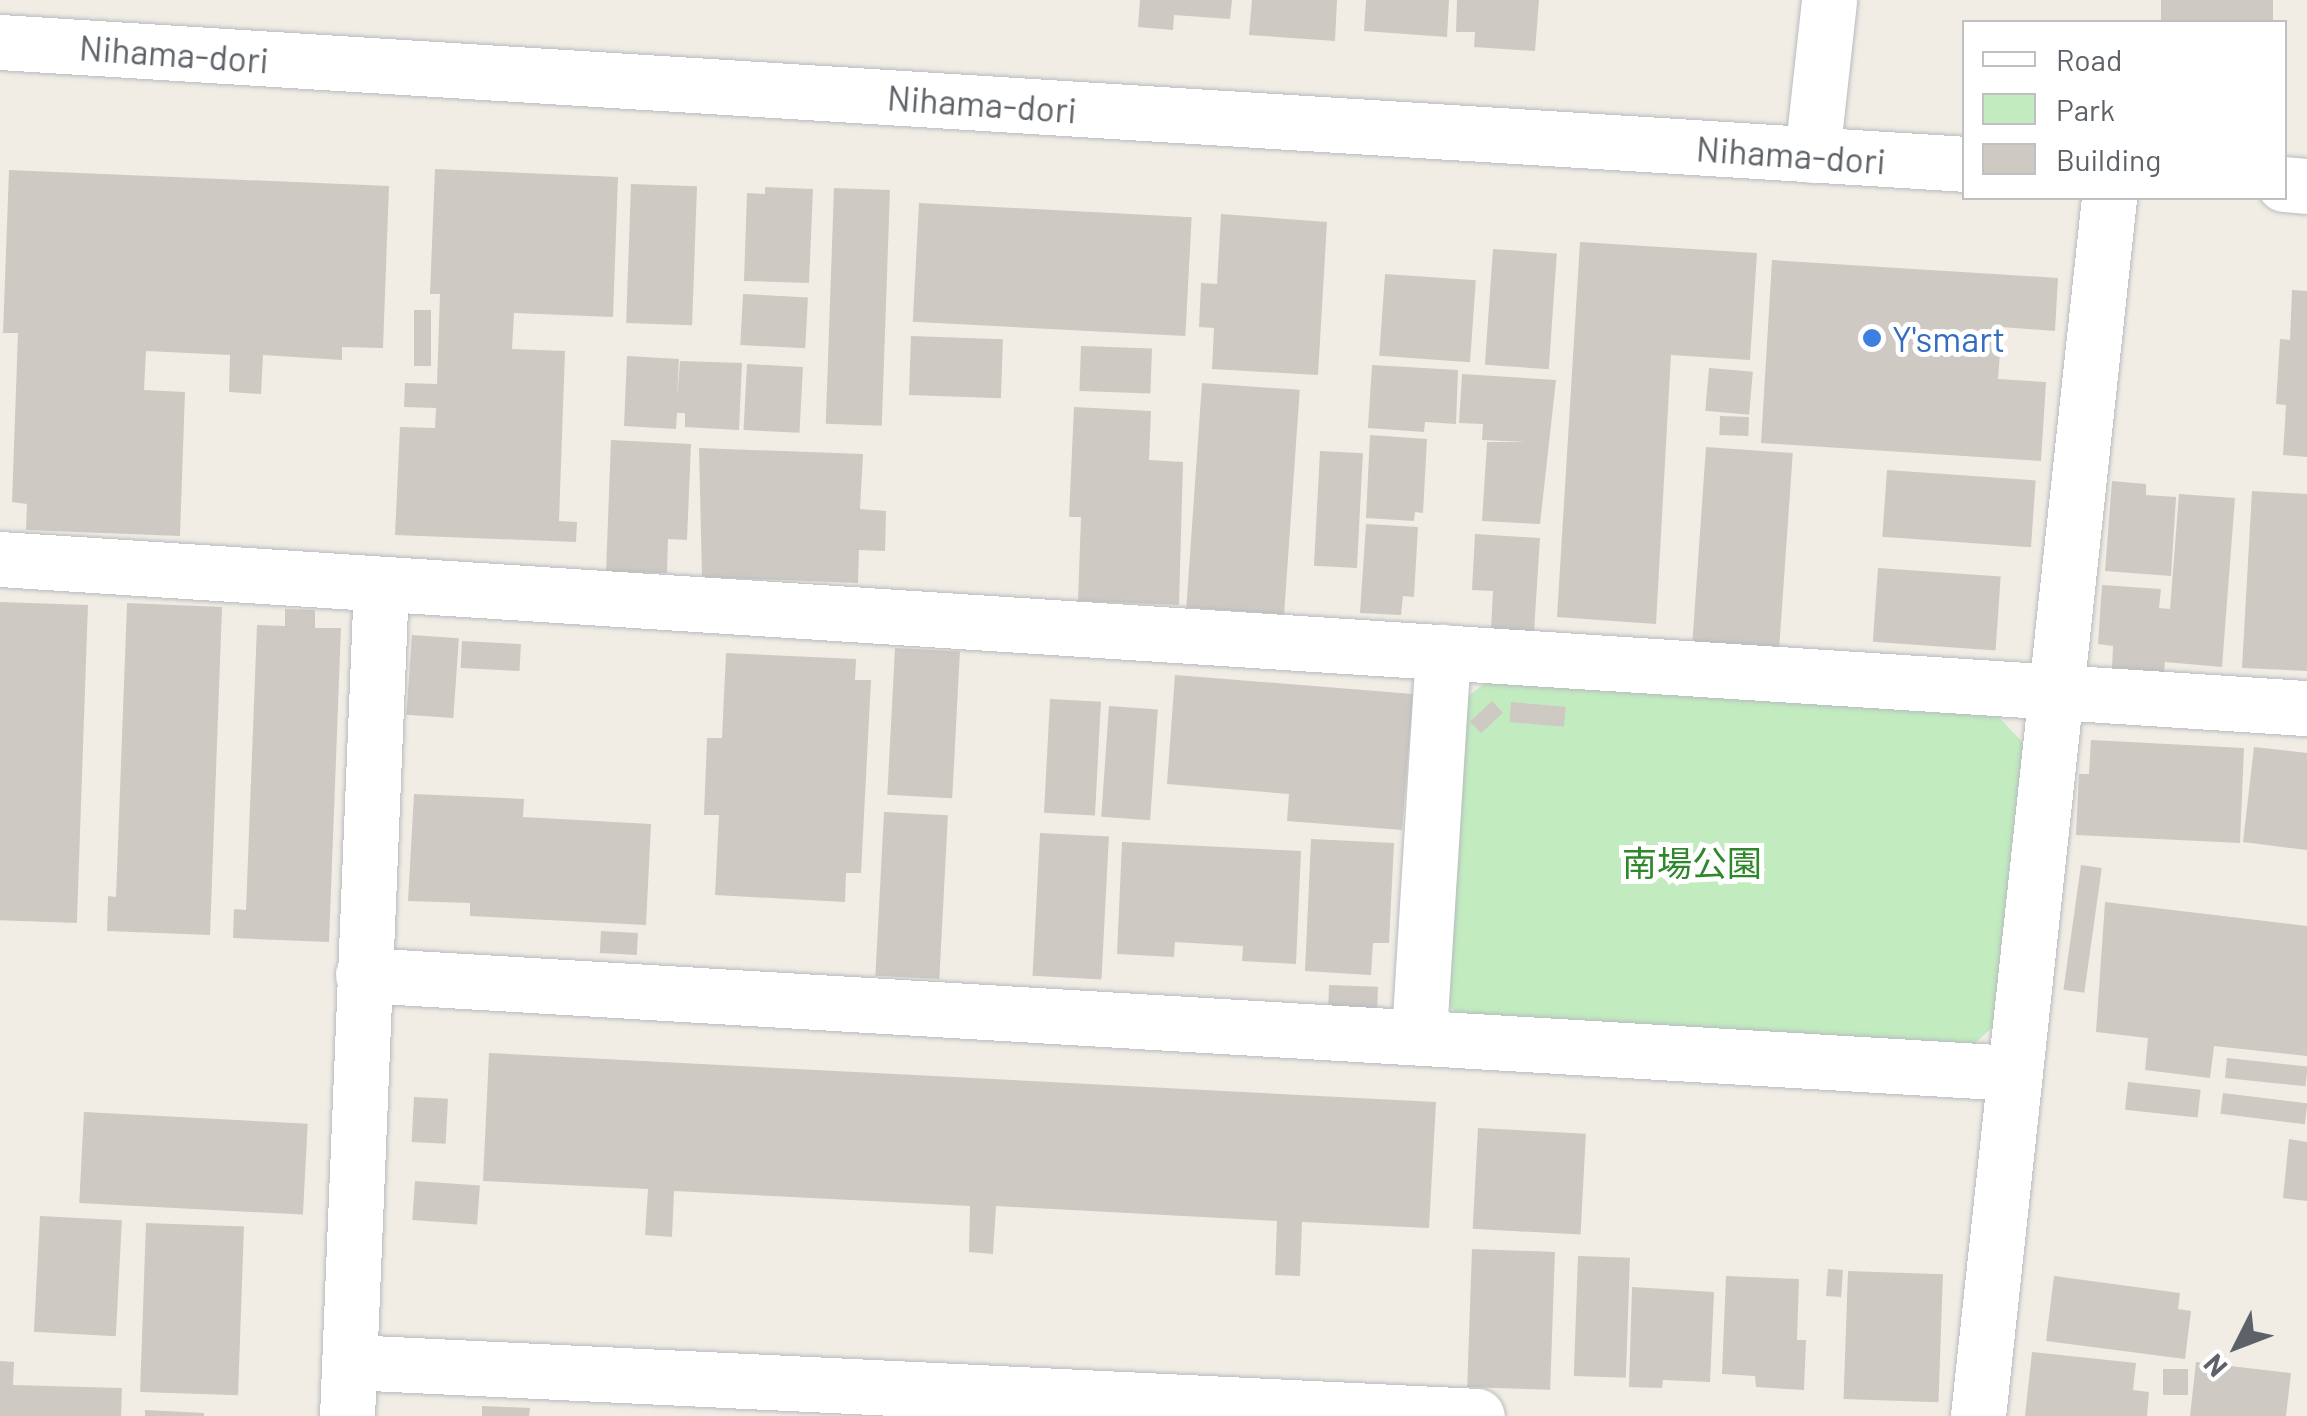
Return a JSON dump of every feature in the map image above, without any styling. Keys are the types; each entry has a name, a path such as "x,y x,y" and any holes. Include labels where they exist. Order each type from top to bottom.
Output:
{"street":[{"path":"1812,155 1828,0"},
{"name":"Nihama-dori","path":"0,42 1962,164"},
{"path":"1978,1416 2110,200"},
{"path":"0,558 2307,708"},
{"path":"347,1416 381,585"},
{"path":"1419,1033 1443,652"},
{"path":"363,975 1419,1033 2013,1073"},
{"path":"350,1362 1477,1416"}],"green space":[{"name":"南場公園","path":"1489,680 1993,711 2028,748 2000,1020 1970,1048 1458,1017 1442,995 1466,698"}],"building":[{"path":"1140,0 1232,0 1230,19 1174,15 1173,30 1138,27"},
{"path":"1252,0 1337,0 1335,41 1249,35"},
{"path":"1366,0 1449,0 1447,37 1364,31"},
{"path":"1457,0 1539,0 1535,51 1474,47 1475,32 1456,32"},
{"path":"2161,0 2273,0 2273,20 2161,20"},
{"path":"435,169 618,177 613,317 514,313 512,349 565,351 559,521 577,522 576,542 395,535 400,427 435,428 436,408 404,407 405,383 437,384 440,294 430,294"},
{"path":"9,170 389,186 383,348 342,347 342,360 263,355 261,394 229,392 230,355 146,351 144,390 185,392 180,536 26,530 27,504 12,502 18,333 3,333"},
{"path":"631,184 697,186 692,325 626,323"},
{"path":"765,187 813,189 809,283 744,281 747,193 765,194"},
{"path":"834,188 890,190 882,426 826,424"},
{"path":"919,203 1192,217 1185,336 913,322"},
{"path":"1221,214 1327,222 1318,375 1212,369 1214,328 1199,327 1201,283 1217,284"},
{"path":"1580,242 1757,253 1750,360 1671,355 1656,624 1557,617"},
{"path":"1493,249 1557,253 1549,369 1485,365"},
{"path":"1772,260 2058,278 2055,331 2002,327 1998,379 2046,382 2041,461 1761,443"},
{"path":"1385,274 1476,280 1470,362 1379,356"},
{"path":"2292,290 2307,291 2307,457 2283,455 2286,405 2276,404 2280,339 2290,340"},
{"path":"743,294 808,297 805,348 740,345"},
{"path":"414,310 431,310 431,366 414,366"},
{"path":"911,336 1003,339 1001,398 909,395"},
{"path":"1081,346 1152,348 1150,393 1079,391"},
{"path":"627,356 679,359 677,399 680,361 742,363 739,430 685,427 685,413 677,413 676,429 624,426"},
{"path":"747,364 803,367 799,433 744,430"},
{"path":"1372,365 1458,370 1456,424 1425,422 1424,432 1368,428"},
{"path":"1709,368 1753,372 1749,415 1705,411"},
{"path":"1462,374 1556,380 1540,524 1482,521 1487,442 1526,442 1482,440 1483,424 1459,423"},
{"path":"1202,383 1300,390 1284,614 1186,607"},
{"path":"1074,407 1151,411 1149,460 1183,462 1179,605 1078,601 1081,517 1069,517"},
{"path":"1720,416 1749,417 1748,436 1719,435"},
{"path":"1370,435 1427,439 1423,513 1415,512 1414,521 1366,518"},
{"path":"611,440 691,444 687,540 668,539 667,573 606,572"},
{"path":"1706,447 1793,453 1779,648 1692,642"},
{"path":"699,448 863,454 860,509 886,511 885,551 859,550 858,583 702,577"},
{"path":"1320,451 1363,453 1357,568 1314,566"},
{"path":"1887,470 2036,480 2031,547 1882,537"},
{"path":"2112,481 2146,484 2146,495 2176,497 2171,576 2105,571"},
{"path":"2252,491 2307,494 2307,671 2242,668"},
{"path":"2179,494 2235,498 2222,667 2165,662 2164,672 2112,668 2113,646 2098,644 2102,585 2161,589 2159,608 2170,609"},
{"path":"1366,524 1418,527 1414,597 1403,596 1401,615 1360,613"},
{"path":"1475,534 1540,538 1534,632 1491,629 1493,591 1472,590"},
{"path":"1878,568 2001,577 1996,650 1873,642"},
{"path":"0,602 88,605 77,923 0,920"},
{"path":"127,603 222,607 210,935 107,931 108,896 116,897"},
{"path":"285,609 315,610 315,628 341,628 329,942 233,938 234,909 246,910 257,625 285,626"},
{"path":"412,635 459,638 453,718 406,715"},
{"path":"462,641 521,644 520,671 461,668"},
{"path":"895,648 960,651 952,798 887,795"},
{"path":"726,653 856,659 855,680 871,680 861,873 846,873 845,902 715,895 719,815 704,815 707,738 722,738"},
{"path":"1175,675 1413,694 1402,830 1287,821 1289,794 1167,784"},
{"path":"1050,699 1101,702 1095,816 1044,813"},
{"path":"1492,701 1503,713 1481,733 1470,721"},
{"path":"1511,702 1566,707 1564,727 1509,722"},
{"path":"1109,706 1158,709 1150,820 1101,817"},
{"path":"2091,740 2244,748 2240,843 2076,835 2079,774 2089,774"},
{"path":"2254,747 2307,753 2307,850 2243,842"},
{"path":"414,794 524,799 523,817 651,824 646,925 470,916 470,903 408,901"},
{"path":"884,812 948,815 939,979 875,976"},
{"path":"1040,833 1109,837 1101,979 1033,976"},
{"path":"1311,839 1394,843 1389,943 1373,943 1371,975 1305,971"},
{"path":"1122,842 1301,851 1296,964 1242,961 1243,946 1175,942 1174,957 1117,954"},
{"path":"2081,865 2102,868 2084,993 2063,990"},
{"path":"2105,902 2307,926 2307,1056 2214,1046 2210,1078 2145,1070 2148,1038 2096,1032"},
{"path":"601,931 638,933 637,955 600,953"},
{"path":"1329,985 1378,987 1377,1009 1328,1007"},
{"path":"489,1053 1436,1102 1429,1228 1302,1222 1300,1276 1275,1275 1277,1221 996,1206 993,1254 969,1252 970,1206 674,1191 672,1237 645,1235 648,1189 483,1181"},
{"path":"2227,1058 2307,1066 2305,1086 2225,1078"},
{"path":"2128,1082 2201,1090 2198,1117 2125,1110"},
{"path":"2223,1093 2307,1103 2305,1124 2220,1114"},
{"path":"414,1097 448,1099 446,1144 412,1142"},
{"path":"84,1112 308,1124 303,1215 79,1203"},
{"path":"1478,1128 1586,1134 1581,1235 1473,1229"},
{"path":"2289,1139 2307,1142 2307,1201 2283,1198"},
{"path":"415,1181 480,1186 477,1224 412,1220"},
{"path":"40,1216 122,1220 116,1336 34,1332"},
{"path":"146,1223 244,1226 238,1395 140,1392"},
{"path":"1472,1249 1555,1252 1550,1390 1467,1387"},
{"path":"1578,1256 1630,1258 1626,1378 1574,1376"},
{"path":"1828,1269 1843,1270 1841,1297 1826,1296"},
{"path":"1848,1271 1943,1274 1938,1402 1844,1399"},
{"path":"1726,1276 1799,1279 1797,1340 1806,1340 1804,1390 1756,1387 1755,1376 1722,1374"},
{"path":"2054,1276 2180,1293 2178,1309 2191,1311 2185,1359 2046,1341"},
{"path":"1632,1287 1714,1292 1710,1382 1663,1380 1662,1388 1629,1387"},
{"path":"2032,1352 2136,1363 2133,1390 2149,1392 2147,1416 2025,1416"},
{"path":"0,1361 14,1362 13,1385 122,1388 121,1416 0,1416"},
{"path":"2196,1362 2291,1373 2286,1416 2190,1416"},
{"path":"2163,1369 2188,1369 2188,1395 2163,1395"},
{"path":"482,1406 530,1408 529,1416 482,1416"},
{"path":"145,1410 204,1413 204,1416 145,1416"}],"place":[{"name":"Y'smart","path":"1872,338"}]}
